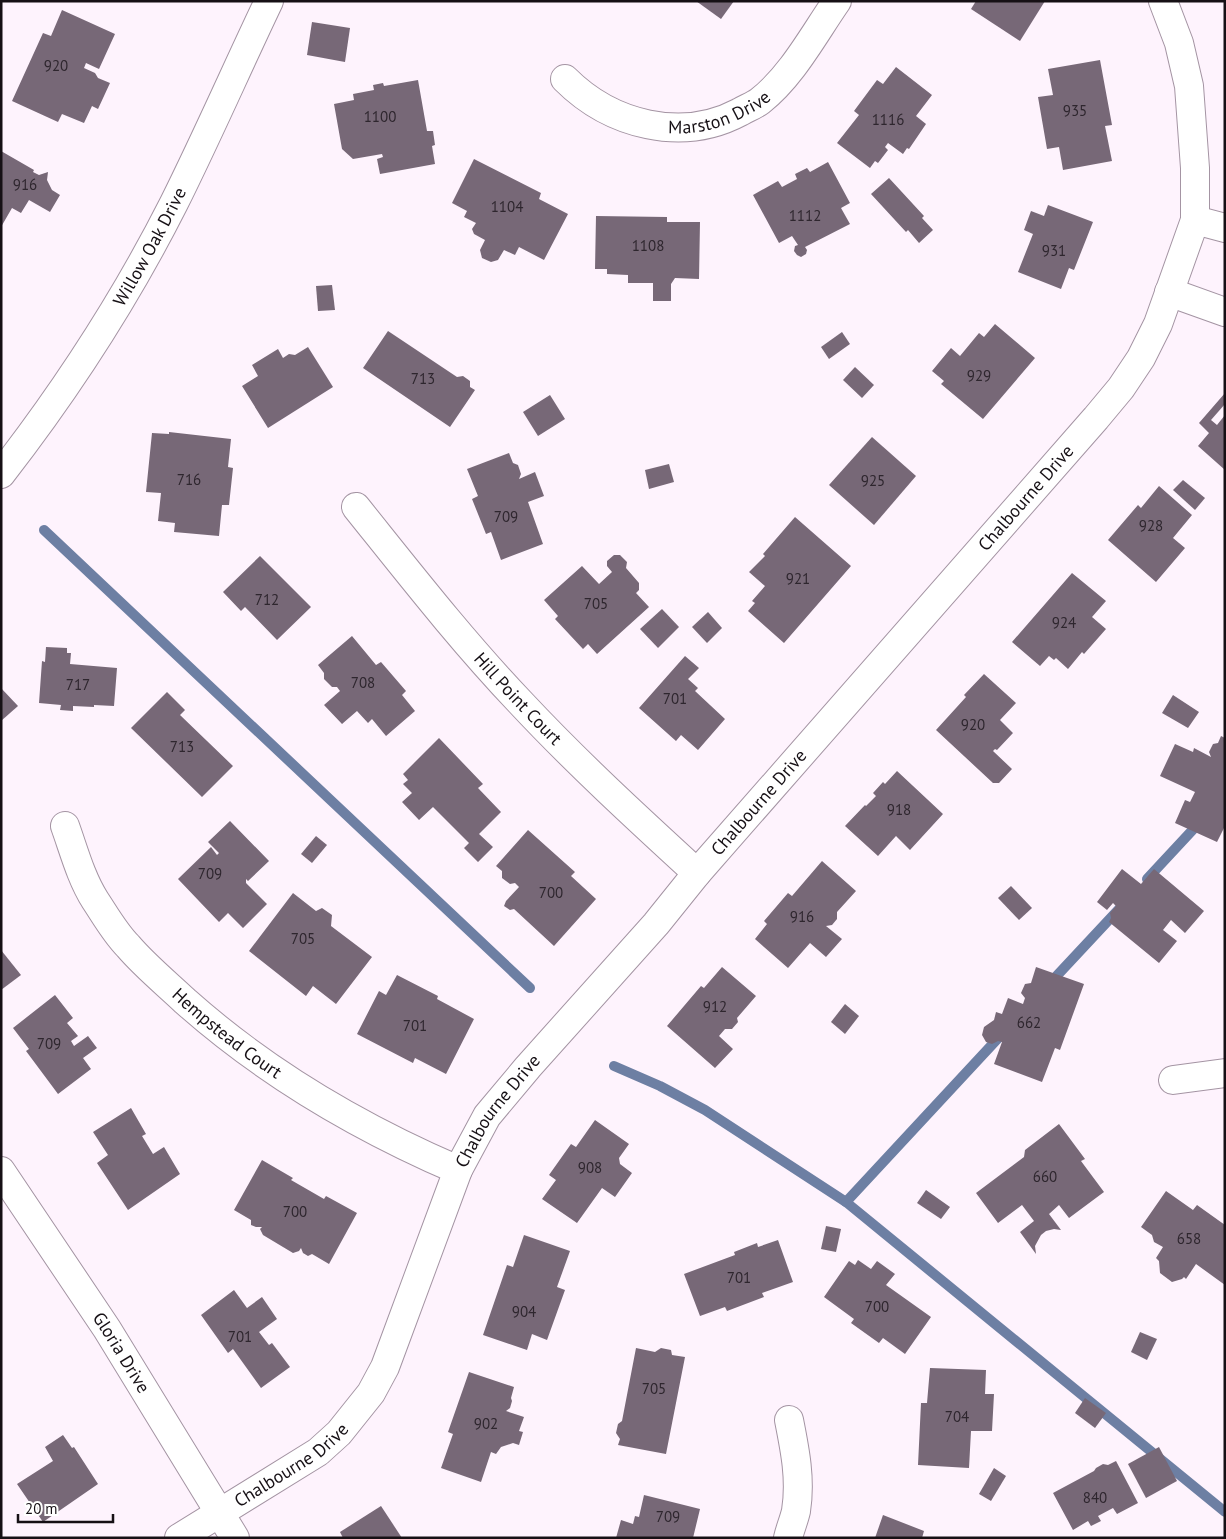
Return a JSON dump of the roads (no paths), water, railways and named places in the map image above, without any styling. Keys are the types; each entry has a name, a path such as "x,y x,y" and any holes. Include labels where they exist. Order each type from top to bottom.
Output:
{"street":[{"name":"Willow Oak Drive","path":"1,474 61,393 105,325 141,264 174,203 269,1"},
{"name":"Marston Drive","path":"566,79 584,95 614,114 630,120 665,128 707,125 728,118 760,102 799,58 837,1"},
{"name":"Chalbourne Drive","path":"179,1538 318,1452 339,1433 371,1394 385,1367 458,1170 487,1116 1121,388 1141,358 1158,324 1195,220 1195,168 1189,86 1179,43 1163,1"},
{"path":"1195,220 1225,228"},
{"path":"1169,292 1225,312"},
{"name":"Hill Point Court","path":"356,507 433,602 519,702 611,794 697,873"},
{"name":"Hempstead Court","path":"65,826 84,880 94,899 126,944 148,968 219,1031 282,1077 348,1118 409,1149 458,1170"},
{"path":"1173,1080 1225,1074"},
{"name":"Gloria Drive","path":"1,1172 106,1329 235,1538"},
{"path":"788,1538 796,1511 798,1478 796,1455 789,1420"}],"waterway":[{"path":"44,530 530,988"},
{"path":"1147,879 1200,822"},
{"path":"1050,983 1120,908"},
{"path":"846,1202 1002,1034"},
{"path":"614,1066 660,1086 705,1110 846,1202 1225,1512"}]}
